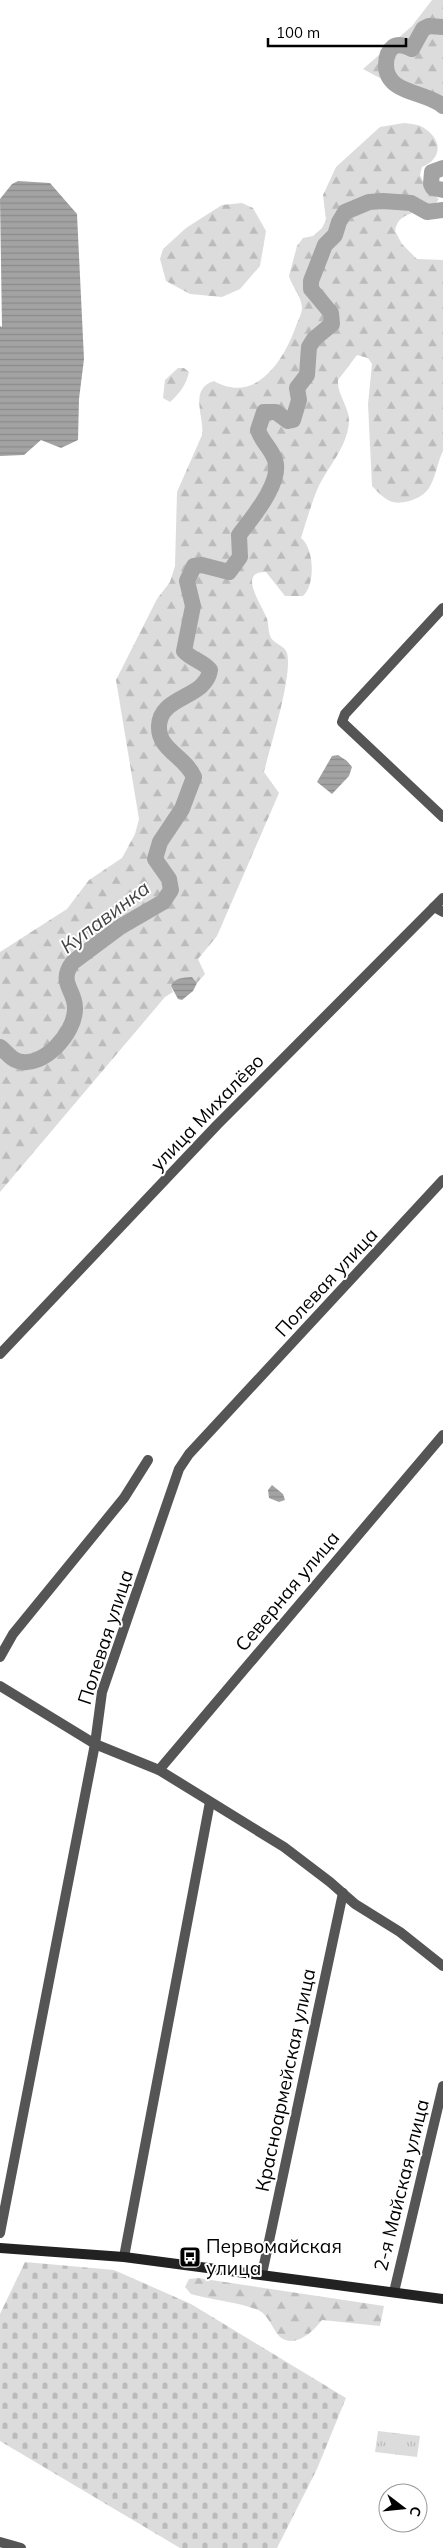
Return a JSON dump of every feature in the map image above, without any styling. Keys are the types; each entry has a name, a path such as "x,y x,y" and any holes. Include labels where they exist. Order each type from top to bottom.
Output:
{"main road":[{"path":"0,2248 124,2257 443,2299"}],"street":[{"path":"441,613 345,714 342,722 443,817"},
{"name":"улица Михалёво","path":"0,1354 217,1125 439,910 443,898"},
{"name":"Полевая улица","path":"0,2233 95,1744 102,1692 179,1469 189,1454 443,1180"},
{"name":"Северная улица","path":"159,1770 443,1435"},
{"path":"0,1657 14,1634 124,1498 148,1460"},
{"path":"0,1686 95,1744 159,1770 284,1848 363,1910 400,1932 443,1966"},
{"path":"124,2257 210,1802"},
{"name":"Красноармейская улица","path":"262,2274 343,1894"},
{"name":"2-я Майская улица","path":"394,2292 443,2086"},
{"path":"0,2542 21,2548"}],"green space":[{"path":"432,0 443,0 443,109 434,107 363,69 412,26"},
{"path":"404,123 415,124 424,128 434,138 438,149 434,159 422,167 420,175 427,190 439,199 434,205 402,218 395,231 402,244 417,259 443,260 443,451 433,479 429,488 422,495 411,501 400,503 387,500 372,486 368,404 372,364 368,358 357,355 338,380 339,391 347,410 349,421 345,440 321,481 301,538 309,550 312,566 312,575 307,590 303,596 285,596 266,572 257,573 253,577 254,590 267,619 271,638 287,653 287,677 284,694 264,772 279,793 217,936 198,959 205,974 197,983 192,977 171,986 173,992 165,997 0,1192 0,952 67,909 89,880 122,858 135,834 139,819 116,680 157,599 170,582 175,566 177,492 202,435 199,405 202,390 206,385 214,381 229,387 243,387 255,383 276,365 291,339 302,310 300,299 289,276 297,246 303,238 313,236 322,228 326,220 323,195 336,167 380,127"},
{"path":"242,203 253,208 266,231 260,266 240,289 222,297 190,294 166,281 160,259 163,249 186,228 222,205"},
{"path":"178,368 184,368 189,372 182,388 170,402 163,398 165,380"},
{"path":"25,2262 114,2270 191,2304 346,2398 317,2469 277,2548 180,2548 0,2441 0,2314"},
{"path":"198,2278 384,2306 380,2326 322,2320 304,2337 292,2341 286,2340 277,2334 265,2315 258,2310 191,2294 185,2287 189,2279"},
{"path":"378,2431 420,2436 417,2457 375,2452"}],"shaded area":[{"path":"18,181 50,183 77,214 84,359 79,399 78,440 61,448 41,440 24,455 0,456 0,326 2,327 0,199 12,184"},
{"path":"338,755 352,767 349,776 332,794 317,782 332,756"},
{"path":"192,977 197,983 193,991 182,1000 178,999 171,986 175,981"},
{"path":"272,1485 283,1494 285,1500 279,1502 269,1498 268,1490"}],"waterway":[{"name":"Купавинка","path":"443,27 429,26 423,29 412,49 400,45 395,46 390,51 386,60 388,74 392,82 399,87 426,97 443,106"},
{"name":"Купавинка","path":"443,168 432,172 431,184 433,188 443,190"},
{"name":"Купавинка","path":"0,1047 15,1060 28,1062 37,1060 56,1047 64,1038 74,1018 75,1002 67,981 69,969 73,962 120,927 163,902 171,890 169,879 155,859 160,842 182,809 194,777 185,764 167,747 160,734 159,726 161,716 167,708 200,687 207,679 210,670 184,651 193,606 187,581 194,566 202,565 229,572 240,557 239,535 258,510 270,489 276,469 275,460 258,430 264,412 276,412 288,421 293,420 299,400 297,388 307,375 309,347 314,339 332,324 331,313 311,289 311,281 325,245 335,235 339,222 345,212 369,202 411,203 427,212 443,210"}],"place":[{"name":"Первомайская улица","path":"190,2257"}]}
